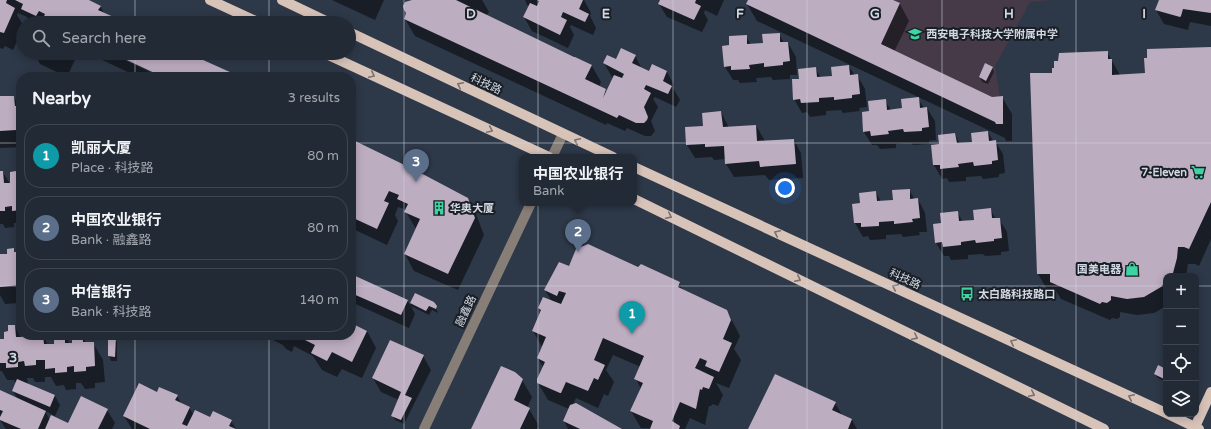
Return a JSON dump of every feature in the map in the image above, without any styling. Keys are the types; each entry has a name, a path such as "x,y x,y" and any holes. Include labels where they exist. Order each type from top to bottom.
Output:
{"main road":[{"path":"210,0 245,16"},
{"path":"282,0 315,16"},
{"name":"科技路","path":"356,35 606,154"},
{"path":"339,60 544,154"},
{"name":"科技路","path":"637,168 1163,412"},
{"path":"637,200 1104,429"},
{"path":"1196,428 1211,392"},
{"name":"科技路","path":"1173,417 1196,428"}],"street":[{"path":"553,154 563,134"},
{"name":"融鑫路","path":"424,429 529,206"}],"shaded area":[{"name":"西安电子科技大学附属中学","path":"748,0 1052,0 1030,2 995,66 1004,124"}],"building":[{"path":"0,0 7,0 6,3 15,8 4,33 0,32"},
{"path":"15,0 89,0 101,6 98,10 111,16 44,16 45,14 39,11 36,16 21,9 23,4"},
{"path":"412,0 456,0 592,65 585,79 606,89 603,98 614,75 622,78 624,74 603,63 607,55 616,59 621,48 636,55 632,63 649,71 652,64 667,71 663,81 672,86 668,94 646,85 644,89 651,93 644,107 648,117 644,123 636,123 619,115 617,118 404,19 406,13 403,6 405,2"},
{"path":"537,0 583,0 579,9 589,14 585,22 563,12 561,17 567,20 560,35 523,17 530,3 537,6 539,1"},
{"path":"660,0 696,0 695,3 701,6 694,20 658,4"},
{"path":"748,0 893,0 900,3 881,44 992,97 1003,96 1003,124 996,124 995,122 746,4"},
{"path":"1159,0 1211,0 1211,13 1183,9 1180,17 1155,10"},
{"path":"780,33 780,42 788,42 790,61 783,62 783,65 764,67 764,63 749,65 750,69 731,70 731,66 724,67 722,46 729,45 729,36 747,35 747,44 763,43 762,34"},
{"path":"1211,47 1211,202 1189,249 1178,247 1173,273 1163,273 1163,285 1161,287 1144,297 1127,299 1111,296 1111,300 1107,303 1102,302 1100,304 1050,282 1050,274 1037,274 1030,73 1052,73 1054,61 1058,61 1059,53 1108,51 1108,59 1112,59 1112,75 1145,73 1144,58 1147,58 1147,49"},
{"path":"127,60 203,60 230,72 152,72"},
{"path":"985,63 993,67 986,81 979,77"},
{"path":"849,65 850,75 858,74 860,94 852,95 852,98 834,100 834,97 819,98 819,102 801,103 800,99 793,100 792,79 799,79 798,69 816,67 817,77 832,76 831,67"},
{"path":"0,96 14,96 16,106 16,130 0,131"},
{"path":"919,97 920,108 927,107 929,127 922,128 922,131 904,132 903,129 888,131 889,134 871,136 870,131 863,132 862,112 869,111 868,101 886,99 887,110 902,108 901,99"},
{"path":"721,111 723,127 756,125 757,141 794,139 796,164 760,167 759,161 725,164 724,146 705,147 705,144 686,145 685,127 703,126 702,113"},
{"path":"988,131 989,141 996,140 998,160 992,161 992,164 974,166 973,162 958,164 959,167 940,169 940,165 933,165 931,145 939,144 938,135 955,133 957,143 972,142 971,133"},
{"name":"华奥大厦","path":"356,141 468,198 475,218 448,274 404,254 420,219 404,212 408,204 397,199 399,195 389,191 384,201 389,203 377,229 356,219"},
{"path":"0,171 3,171 4,183 10,183 10,172 16,171 16,211 12,211 12,206 5,207 5,211 0,211"},
{"path":"910,189 910,199 918,198 920,218 912,219 913,222 894,224 894,221 879,222 879,226 861,227 861,223 854,223 852,204 860,203 859,193 876,191 877,201 893,200 892,190"},
{"path":"991,208 992,218 1000,218 1002,238 994,239 994,241 976,243 975,240 961,242 961,245 943,247 942,242 935,243 933,224 941,223 940,213 958,211 959,221 974,220 973,210"},
{"path":"588,244 638,267 641,264 680,282 678,287 727,310 731,320 723,339 732,343 719,372 705,366 707,361 700,358 695,368 714,377 709,389 703,387 702,390 700,389 696,409 680,402 672,421 680,426 679,429 650,429 653,421 630,411 643,383 634,379 644,356 603,338 594,360 605,365 598,380 594,378 588,391 566,382 560,393 537,383 537,379 545,362 537,358 546,337 532,331 541,310 538,308 543,297 561,304 566,293 559,291 557,296 544,290 559,262 569,266 576,249"},
{"path":"14,248 14,252 16,252 16,285 0,287 0,254 7,254 7,249"},
{"path":"356,276 408,300 401,315 356,295"},
{"path":"415,293 434,302 437,306 436,309 429,306 426,311 410,303"},
{"path":"8,325 15,325 16,340 44,340 44,344 54,344 54,340 65,340 65,343 72,343 72,340 94,342 95,366 86,367 86,371 74,372 74,366 67,367 67,372 55,373 55,368 45,369 45,360 36,360 36,365 25,366 24,361 18,362 18,367 6,368 6,363 0,363 0,339 4,339 4,332 8,331"},
{"path":"356,326 367,331 352,362 332,352 327,361 311,353 315,345 305,340 356,340"},
{"path":"108,340 116,340 115,357 108,356"},
{"path":"390,340 424,355 405,395 412,398 401,420 391,416 401,392 372,378"},
{"path":"1158,365 1163,368 1163,378 1154,374"},
{"path":"501,366 515,372 523,379 514,400 530,408 520,429 471,429"},
{"path":"775,374 836,402 832,410 852,419 848,429 748,429"},
{"path":"17,379 55,395 50,407 12,391"},
{"path":"139,383 157,392 159,387 178,395 175,400 190,407 182,424 187,426 195,410 210,417 213,411 232,420 229,426 236,429 150,429 123,416"},
{"path":"0,390 46,411 38,429 21,429 0,420 3,411 0,410"},
{"path":"81,396 108,409 98,429 45,429 51,415 68,423"},
{"path":"576,403 622,429 580,429 563,421 570,405"}],"place":[{"name":"西安电子科技大学附属中学","path":"915,34"},
{"name":"7-Eleven","path":"1198,172"},
{"name":"中信银行","path":"416,182"},
{"name":"华奥大厦","path":"439,208"},
{"name":"中国农业银行","path":"578,252"},
{"name":"国美电器","path":"1132,269"},
{"name":"太白路科技路口","path":"967,294"},
{"name":"凯丽大厦","path":"632,334"}]}
